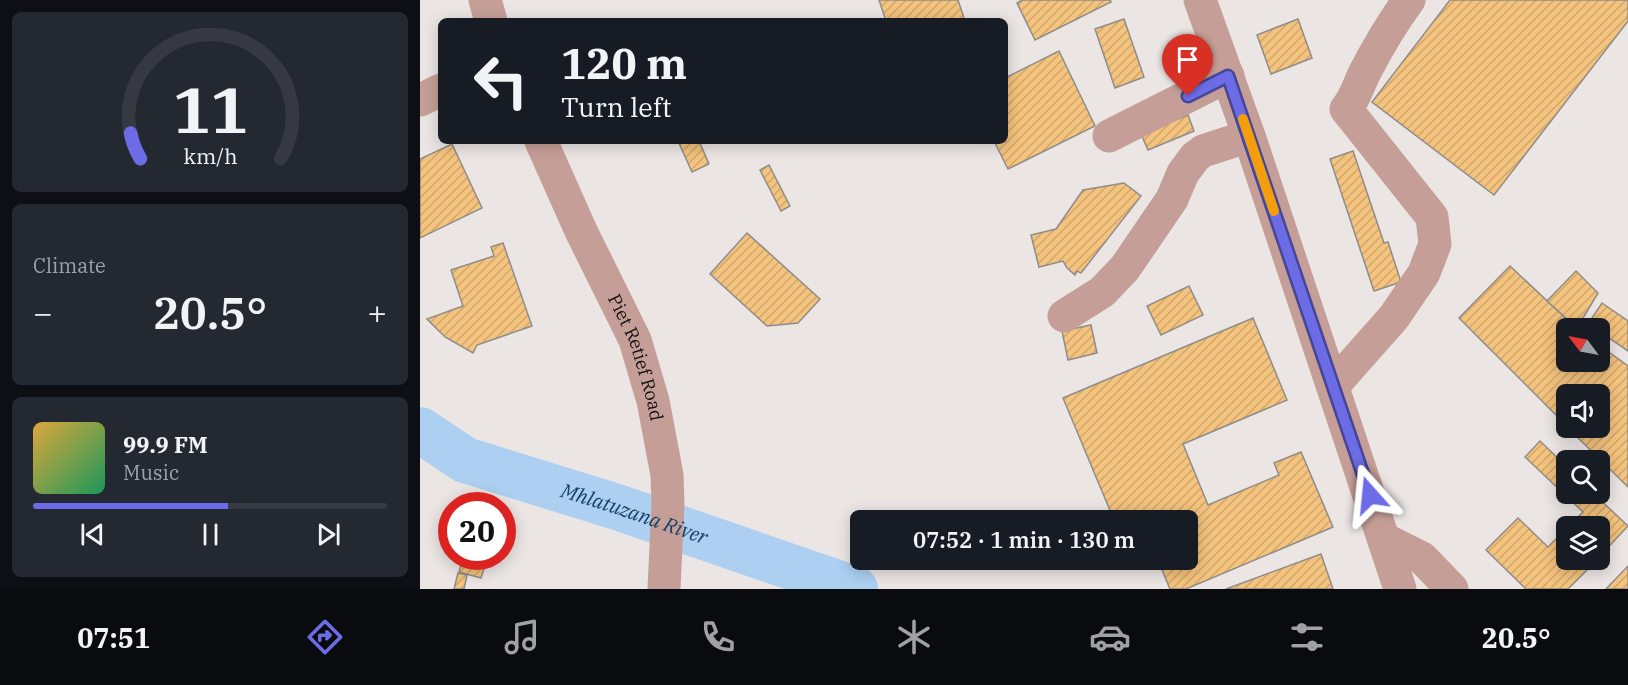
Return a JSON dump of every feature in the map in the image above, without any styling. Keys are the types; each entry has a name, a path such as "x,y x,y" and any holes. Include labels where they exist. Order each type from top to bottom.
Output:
{"street":[{"path":"485,0 490,18"},
{"path":"1200,0 1249,136 1401,589"},
{"path":"1333,386 1394,317 1424,273 1435,244 1432,217 1346,109 1356,96 1385,33 1409,0"},
{"path":"1108,136 1228,76"},
{"path":"420,100 438,91"},
{"path":"1064,316 1102,292 1125,268 1172,199 1183,173 1195,157 1203,151 1249,136"},
{"name":"Piet Retief Road","path":"542,144 581,231 635,340 653,401 667,475 664,589"},
{"path":"1384,539 1422,558 1452,589"}],"building":[{"path":"879,0 958,0 964,18 885,18"},
{"path":"1022,0 1110,0 1111,2 1035,40 1017,3"},
{"path":"1450,0 1628,0 1628,21 1494,195 1372,102"},
{"path":"1124,19 1144,77 1115,88 1095,29"},
{"path":"1298,19 1312,58 1271,74 1257,35"},
{"path":"1059,51 1095,126 1008,169 996,144 1008,144 1008,76"},
{"path":"1188,115 1194,131 1148,150 1141,134"},
{"path":"452,144 482,208 420,238 420,159"},
{"path":"679,144 700,144 709,164 692,172"},
{"path":"1353,151 1384,243 1388,242 1401,282 1374,291 1330,159"},
{"path":"769,165 790,206 781,211 760,170"},
{"path":"1124,183 1141,196 1081,273 1077,271 1075,275 1063,261 1039,267 1031,235 1056,229 1083,190"},
{"path":"747,233 820,299 798,323 767,326 710,274"},
{"path":"503,243 532,326 477,345 473,353 445,337 427,319 463,306 451,270 494,256 491,247"},
{"path":"1510,266 1565,318 1556,318 1556,372 1610,372 1610,353 1628,366 1628,487 1610,469 1610,450 1590,450 1578,438 1610,438 1610,384 1556,384 1556,415 1459,318"},
{"path":"1576,271 1598,293 1583,318 1566,318 1547,301"},
{"path":"1189,286 1203,315 1161,335 1147,306"},
{"path":"1602,303 1628,321 1628,351 1610,339 1610,318 1592,318"},
{"path":"1253,318 1287,400 1183,444 1208,505 1279,475 1274,463 1301,452 1333,527 1186,589 1170,589 1162,570 1198,570 1198,510 1110,510 1063,398"},
{"path":"1091,325 1097,353 1068,360 1062,331"},
{"path":"1540,441 1556,456 1556,486 1525,457"},
{"path":"1575,504 1605,504 1628,526 1610,545 1610,516 1579,516 1583,512"},
{"path":"1518,518 1548,547 1556,539 1556,570 1587,570 1568,589 1526,589 1486,550"},
{"path":"1321,554 1333,589 1226,589"},
{"path":"1628,566 1628,589 1606,589"},
{"path":"460,570 484,570 481,578 459,572"},
{"path":"458,573 467,575 464,589 454,589"}],"waterway":[{"name":"Mhlatuzana River","path":"420,430 465,460 617,507 855,589"}],"slow traffic":[{"path":"1243,119 1274,211"}],"route":[{"path":"1188,96 1228,76 1370,495"}]}
